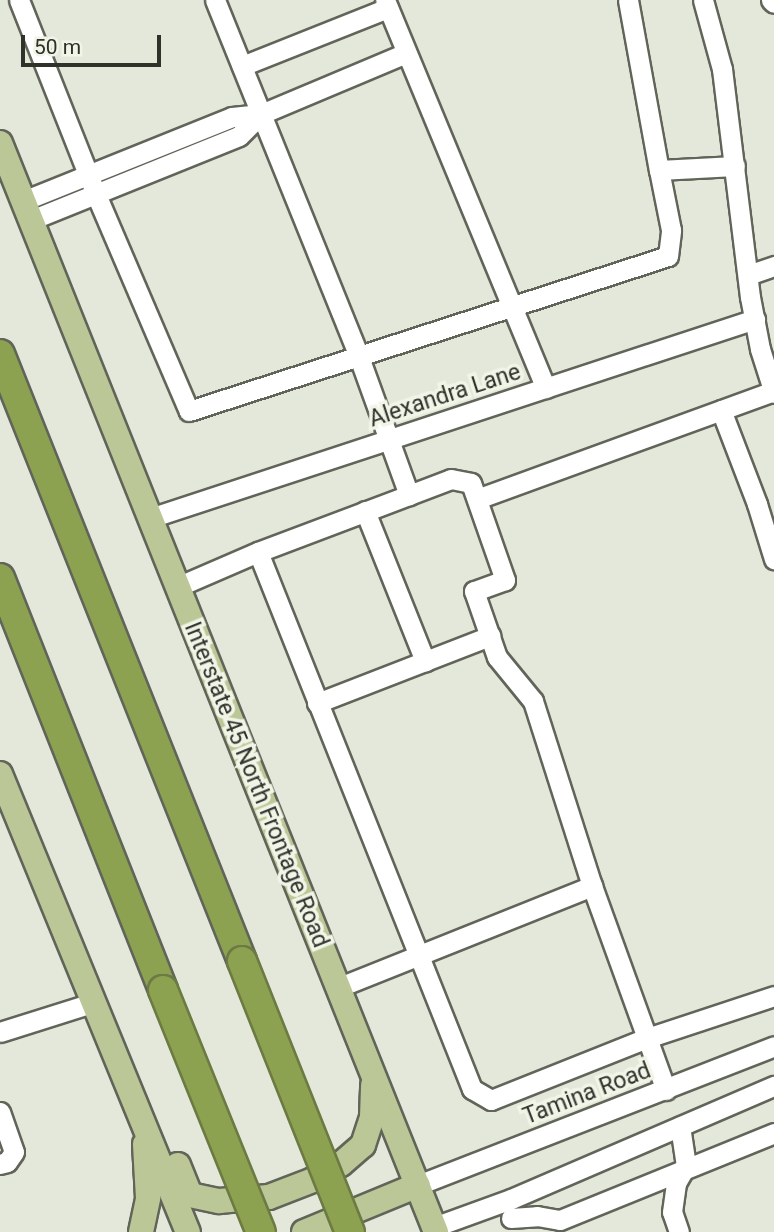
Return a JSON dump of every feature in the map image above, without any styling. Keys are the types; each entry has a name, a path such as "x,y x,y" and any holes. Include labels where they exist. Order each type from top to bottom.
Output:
{"highway":[{"path":"0,354 350,1232"},
{"path":"0,578 261,1232"}],"main road":[{"name":"Interstate 45 North Frontage Road","path":"0,143 418,1185 430,1230"},
{"path":"0,774 188,1232"},
{"path":"144,1125 163,1130 190,1195 219,1201 269,1197 322,1174 363,1145 372,1117 374,1079"},
{"path":"141,1232 148,1198 144,1125"},
{"path":"304,1232 418,1185"}],"street":[{"path":"19,0 91,184 189,411 513,309 668,256 671,230 628,0"},
{"path":"215,0 359,357 409,495"},
{"path":"477,499 774,392 755,320 722,69 703,0"},
{"path":"242,66 386,4 404,54 547,388"},
{"path":"27,211 91,184 240,136 261,114 404,54"},
{"path":"659,170 735,166"},
{"path":"748,275 774,266"},
{"name":"Alexandra Lane","path":"150,519 755,320"},
{"path":"721,410 757,503 774,559"},
{"path":"177,587 258,552 451,479 471,483 505,580 474,591 497,657 533,701 592,886 666,1090"},
{"path":"365,511 425,661"},
{"path":"258,552 472,1089 491,1100 647,1038 774,996"},
{"path":"317,703 490,636"},
{"path":"337,988 592,886"},
{"path":"0,1032 92,1003"},
{"name":"Tamina Road","path":"418,1185 774,1046"},
{"path":"511,1216 680,1126 772,1091"},
{"path":"0,1112 14,1152 7,1161 0,1164"},
{"path":"680,1126 686,1166 676,1183 672,1212 680,1232"},
{"path":"430,1230 511,1216 537,1216 560,1226 686,1166 774,1133"}]}
